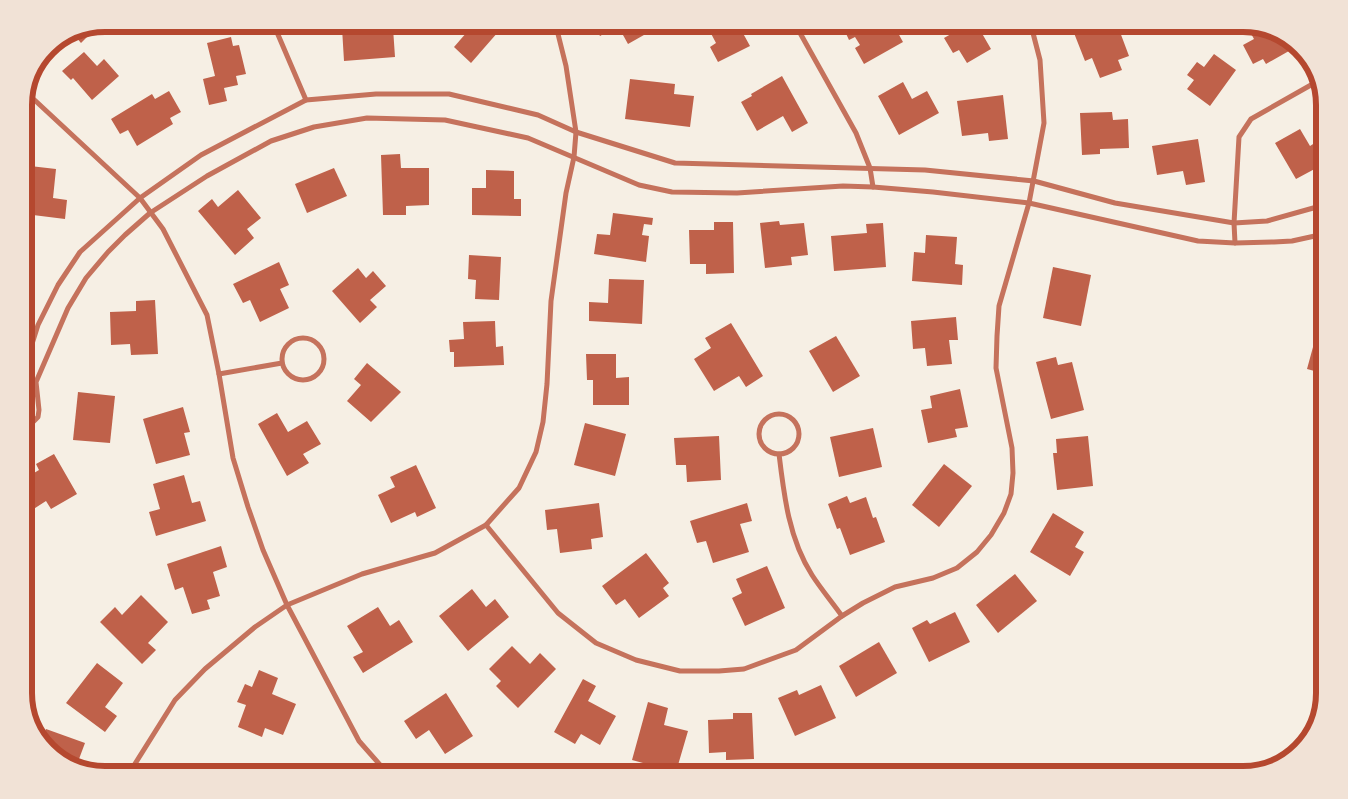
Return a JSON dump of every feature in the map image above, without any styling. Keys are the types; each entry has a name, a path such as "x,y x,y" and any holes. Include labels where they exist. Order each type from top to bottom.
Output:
{"street":[{"path":"277,32 306,100"},
{"path":"134,766 175,700 205,669 255,627 287,605 362,574 435,553 486,525 519,488 536,452 543,422 551,302 566,193 574,157 576,132 566,66 557,32"},
{"path":"799,32 856,133 870,168 873,187"},
{"path":"486,525 558,613 596,643 636,660 680,670 719,671 744,669 796,650 842,616 895,587 933,578 957,568 977,552 991,535 1004,513 1011,494 1013,473 1012,448 996,368 996,336 999,306 1029,203 1044,123 1040,60 1031,32"},
{"path":"1235,243 1234,223 1239,137 1251,119 1312,84"},
{"path":"33,341 38,325 58,285 80,252 140,198 201,155 306,100 376,94 449,94 538,115 576,132 675,163 926,170 1034,181 1115,202 1234,223 1267,221 1315,207"},
{"path":"33,99 140,198 163,228 207,315 236,466 260,541 287,605 359,741 381,766"},
{"path":"33,423 38,417 39,410 36,382 68,308 108,252 150,213 207,176 271,141 314,127 367,118 445,120 528,138 640,184 672,192 737,193 843,186 873,187 1029,203 1198,241 1235,243 1292,241 1315,236"},
{"path":"300,338 316,342 322,349 325,358 321,371 316,377 306,381 296,380 286,373 282,363 284,349 288,344 300,338"},
{"path":"219,374 282,363"},
{"path":"777,413 785,414 792,419 799,433 797,443 793,448 779,454 767,450 761,443 759,436 761,423 769,416 777,413"},
{"path":"779,454 785,505 796,542 812,575 842,616"}],"building":[{"path":"342,32 393,32 395,57 344,61"},
{"path":"467,32 498,32 471,63 454,47"},
{"path":"598,32 607,32 600,36"},
{"path":"621,32 649,32 628,44"},
{"path":"710,32 742,32 750,46 718,62 710,47 716,43"},
{"path":"845,32 897,32 903,42 864,64 855,48 860,45 855,37 849,40"},
{"path":"950,32 981,32 991,49 967,63 959,50 953,53 944,38 951,34"},
{"path":"1120,32 1129,56 1118,60 1122,70 1100,78 1092,58 1085,61 1074,33"},
{"path":"1251,33 1279,42 1290,51 1266,64 1263,59 1253,64 1243,45 1254,39"},
{"path":"90,34 81,43 77,38"},
{"path":"231,37 233,46 239,45 246,74 236,76 238,85 224,88 227,101 209,105 203,79 215,76 207,43"},
{"path":"84,52 97,66 104,59 119,76 92,100 73,78 71,80 62,71"},
{"path":"1214,54 1236,70 1210,106 1187,89 1194,80 1187,75 1197,62 1204,67"},
{"path":"782,76 808,123 792,132 783,116 757,131 741,102"},
{"path":"630,79 675,84 674,94 694,96 690,127 625,119"},
{"path":"903,82 912,99 927,91 939,113 899,135 878,96"},
{"path":"169,91 181,112 170,118 173,124 137,146 128,130 120,134 111,119 152,94 155,99"},
{"path":"1003,95 1008,139 989,141 988,133 962,136 957,101"},
{"path":"1112,112 1113,120 1128,119 1129,148 1100,149 1100,154 1082,155 1080,113"},
{"path":"1300,129 1310,146 1315,143 1315,169 1296,179 1275,143"},
{"path":"1198,139 1205,182 1186,185 1183,171 1157,175 1152,146"},
{"path":"400,154 401,168 429,168 429,205 406,206 406,215 383,215 381,155"},
{"path":"33,166 56,169 53,198 67,200 65,219 33,215"},
{"path":"334,168 347,196 307,213 295,184"},
{"path":"486,170 514,171 514,199 521,199 521,216 472,215 472,188 486,188"},
{"path":"238,190 261,218 247,229 254,238 235,255 198,211 212,199 218,207"},
{"path":"613,213 653,218 652,225 644,224 642,235 649,236 646,262 594,254 597,234 610,235"},
{"path":"779,221 780,225 804,223 808,255 791,257 792,265 765,268 760,223"},
{"path":"714,222 733,222 734,273 706,274 706,264 690,264 689,230 714,230"},
{"path":"883,223 886,267 834,271 831,236 867,233 866,224"},
{"path":"926,235 957,237 955,264 963,265 962,285 912,281 914,252 925,253"},
{"path":"469,255 501,257 499,300 475,299 476,280 468,279"},
{"path":"279,262 289,285 280,289 289,308 260,322 250,300 243,303 233,284"},
{"path":"1053,267 1091,275 1081,326 1043,318"},
{"path":"358,268 366,278 373,271 386,286 370,300 377,307 360,323 332,291"},
{"path":"609,279 644,280 642,324 589,321 589,302 608,303"},
{"path":"155,300 158,354 131,355 130,344 111,345 110,312 136,311 136,301"},
{"path":"956,317 958,340 949,340 952,364 927,366 925,348 913,349 911,321"},
{"path":"495,321 496,347 503,346 504,365 454,367 454,352 450,352 449,340 464,339 463,322"},
{"path":"731,323 763,376 746,387 739,376 714,391 694,359 711,348 705,338"},
{"path":"836,336 860,376 833,392 809,351"},
{"path":"1313,347 1315,348 1315,371 1307,369"},
{"path":"586,354 616,354 616,378 629,377 629,405 593,405 593,380 587,380"},
{"path":"1056,357 1058,365 1072,362 1084,410 1051,419 1036,362"},
{"path":"367,363 401,392 371,422 347,401 361,385 354,379"},
{"path":"960,389 968,427 955,429 957,437 928,443 921,410 932,408 930,396"},
{"path":"78,392 115,396 110,443 73,440"},
{"path":"183,407 190,432 184,433 190,455 156,464 143,419"},
{"path":"277,413 288,432 307,421 321,444 303,454 309,463 287,476 258,424"},
{"path":"585,423 626,434 615,476 574,465"},
{"path":"873,428 882,467 839,477 830,437"},
{"path":"719,436 721,480 687,482 686,465 676,465 674,438"},
{"path":"1088,436 1093,486 1057,490 1053,453 1057,453 1056,439"},
{"path":"54,454 77,494 51,509 46,501 33,509 33,474 39,470 36,464"},
{"path":"944,464 972,486 939,527 912,505"},
{"path":"416,465 436,508 417,517 415,512 391,523 378,495 395,487 390,477"},
{"path":"184,475 192,503 200,501 206,521 156,536 149,512 160,509 153,484"},
{"path":"847,496 850,503 866,497 873,518 876,517 885,542 850,555 840,528 837,529 828,504"},
{"path":"599,503 603,537 591,539 592,549 560,553 557,529 547,530 545,510"},
{"path":"747,503 752,521 740,524 749,552 713,563 706,541 697,543 690,521"},
{"path":"1053,513 1084,532 1075,547 1084,552 1070,576 1030,552"},
{"path":"221,546 227,567 213,572 220,596 207,600 210,609 192,614 183,587 175,590 167,564"},
{"path":"646,553 669,583 663,588 669,596 639,618 625,599 616,605 602,586"},
{"path":"767,566 785,608 745,626 732,598 742,593 736,579"},
{"path":"1015,574 1037,601 998,633 976,605"},
{"path":"472,589 486,607 495,599 509,617 468,651 439,616"},
{"path":"141,595 168,622 148,643 156,650 142,664 100,622 115,607 122,615"},
{"path":"378,607 390,626 399,620 413,642 363,673 353,657 363,652 347,626"},
{"path":"955,612 970,642 929,662 912,628 927,620 930,624"},
{"path":"879,642 897,673 856,697 839,666"},
{"path":"512,646 530,664 540,653 556,669 518,708 496,686 501,681 489,669"},
{"path":"97,663 123,683 105,707 117,716 105,732 66,703"},
{"path":"259,670 278,678 272,694 296,704 283,735 265,728 262,737 238,727 246,705 237,702 245,684 252,687"},
{"path":"583,679 596,686 588,701 616,716 600,745 581,734 575,744 554,732"},
{"path":"821,685 836,718 795,736 778,698 797,690 799,695"},
{"path":"446,693 473,736 445,754 429,730 416,739 404,721"},
{"path":"648,702 668,708 664,725 688,731 678,766 654,766 632,760"},
{"path":"733,713 752,713 754,759 726,760 726,752 709,753 708,720 733,719"},
{"path":"46,729 85,743 78,761 61,751 44,733"}]}
